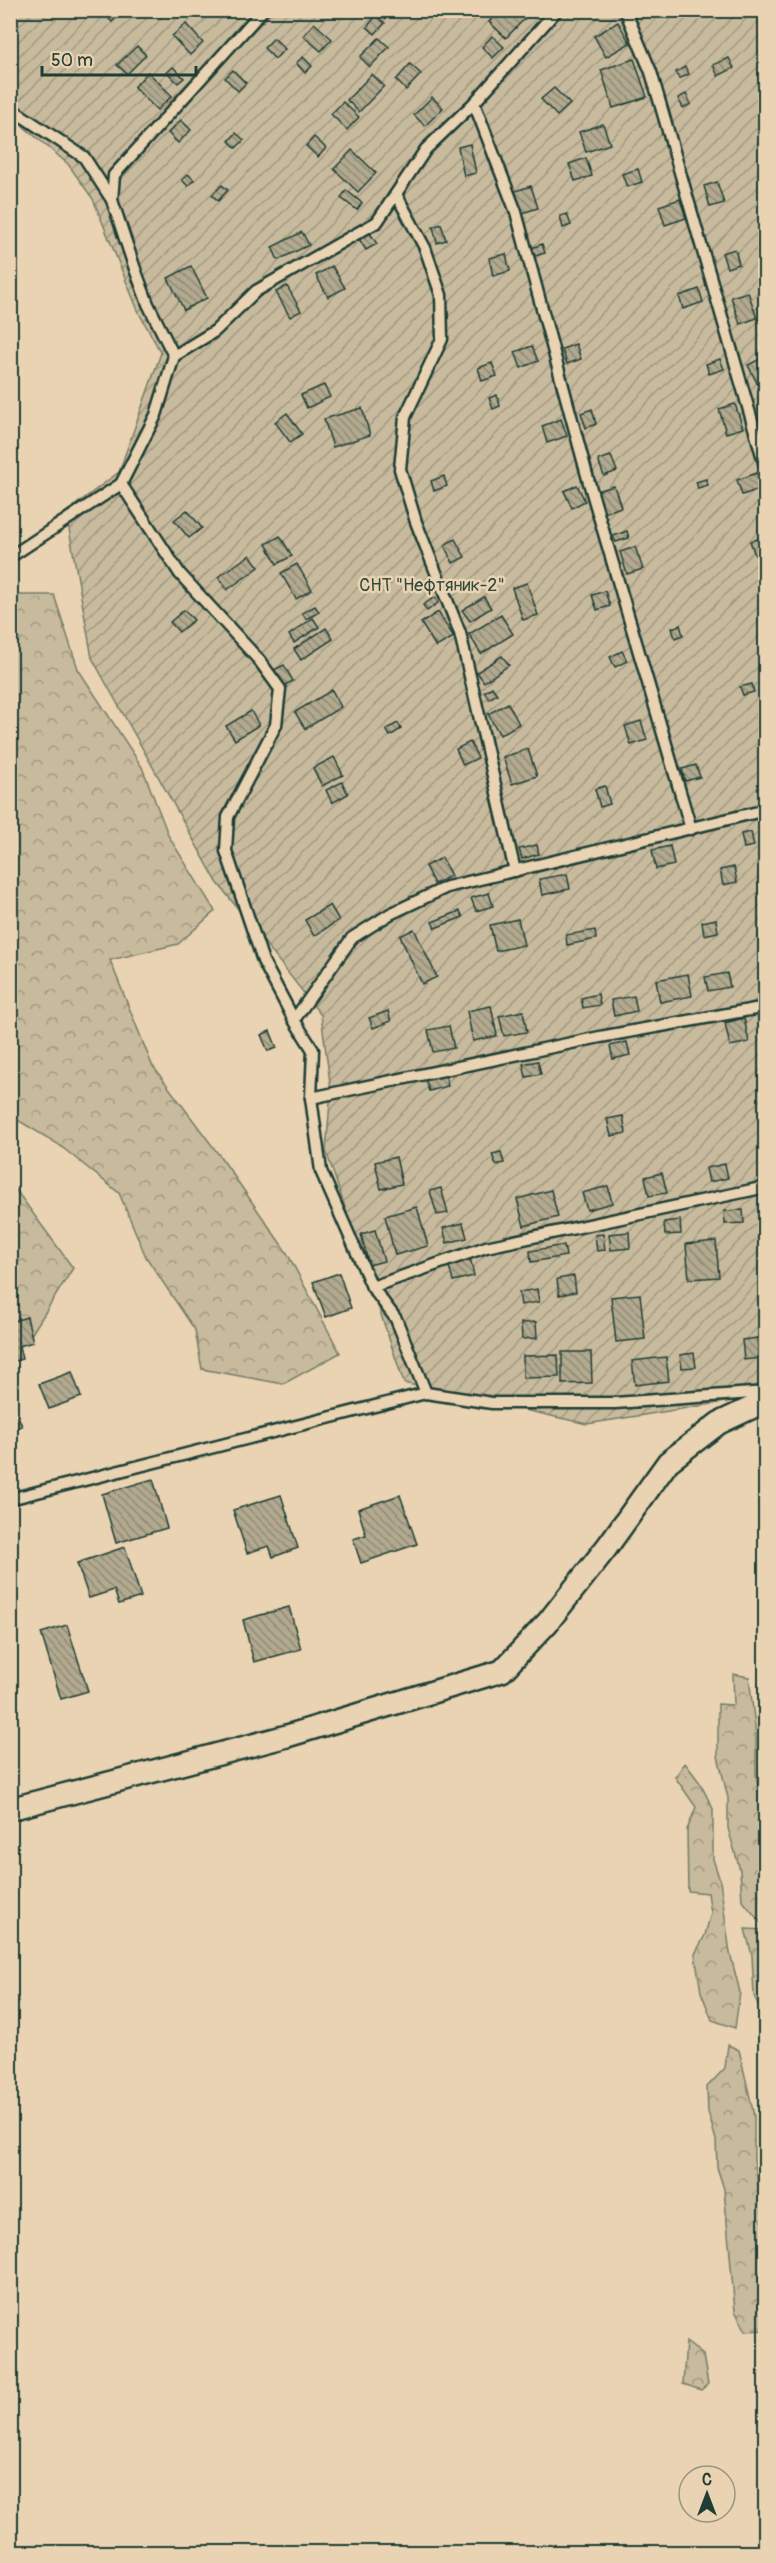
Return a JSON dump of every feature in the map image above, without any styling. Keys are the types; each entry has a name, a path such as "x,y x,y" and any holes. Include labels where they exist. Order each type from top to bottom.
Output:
{"street":[{"path":"10,1809 287,1736 502,1671 548,1622 607,1547 668,1462 719,1423 765,1401"}],"lane":[{"path":"112,200 114,175 263,10"},
{"path":"10,557 121,484 156,415 174,356 215,331 256,291 377,222 426,149 474,104 557,10"},
{"path":"626,10 651,72 765,469"},
{"path":"474,104 516,212 588,479 691,829"},
{"path":"10,108 84,157 112,200 148,304 174,356"},
{"path":"396,194 425,248 441,295 442,339 405,417 400,469 416,522 460,633 515,871"},
{"path":"121,484 180,574 259,660 280,689 276,724 228,817 226,851 263,961 294,1020 314,1050 311,1098 321,1172 372,1287 396,1319 426,1393"},
{"path":"294,1020 352,938 390,914 447,887 765,810"},
{"path":"311,1098 600,1037 765,1007"},
{"path":"372,1287 486,1247 765,1187"},
{"path":"10,1499 426,1393 492,1403 615,1402 765,1392"}],"green space":[{"name":"СНТ \"Нефтяник-2\"","path":"10,11 765,11 765,1390 725,1402 587,1424 404,1383 326,1151 331,1090 321,1015 217,882 92,658 66,512 119,472 161,353 139,313 93,199 68,164 11,116"},
{"path":"11,595 54,595 78,669 142,767 169,837 215,911 178,944 110,960 152,1065 225,1163 287,1253 340,1353 283,1384 202,1369 195,1330 146,1257 119,1193 58,1144 11,1116"},
{"path":"10,1182 73,1268 31,1335 11,1336"},
{"path":"733,1674 749,1677 756,1735 756,1775 766,1839 765,1928 742,1900 740,1870 728,1828 728,1798 718,1756 718,1704 734,1705"},
{"path":"685,1763 700,1783 713,1809 713,1859 720,1881 730,1953 740,1992 735,2028 712,2020 701,1992 695,1954 705,1935 711,1913 708,1893 688,1891 687,1830 696,1807 675,1777"},
{"path":"745,1929 765,1930 765,2018 754,1996 752,1955"},
{"path":"728,2045 739,2050 754,2115 754,2159 765,2228 765,2330 746,2331 735,2311 724,2189 717,2167 716,2140 708,2112 707,2087 725,2068"},
{"path":"686,2342 703,2355 708,2384 701,2390 683,2384"}],"building":[{"path":"113,10 122,12 112,22 107,17"},
{"path":"501,10 532,11 506,38 489,22"},
{"path":"376,16 385,23 375,34 367,27"},
{"path":"618,22 630,43 606,57 594,36"},
{"path":"314,23 332,39 321,51 303,36"},
{"path":"186,24 203,43 190,55 172,36"},
{"path":"492,36 504,47 493,58 482,47"},
{"path":"274,38 285,49 275,59 264,48"},
{"path":"379,38 389,47 370,67 360,57"},
{"path":"137,46 146,55 127,74 117,65"},
{"path":"303,57 312,66 305,73 296,63"},
{"path":"729,58 734,68 718,76 713,65"},
{"path":"634,59 647,97 613,108 601,70"},
{"path":"410,64 421,74 406,90 396,80"},
{"path":"173,67 184,78 178,83 167,72"},
{"path":"685,67 689,74 679,79 676,72"},
{"path":"233,70 246,83 238,91 225,78"},
{"path":"148,72 172,96 157,110 134,87"},
{"path":"372,74 384,86 359,112 347,100"},
{"path":"554,88 570,104 557,116 541,99"},
{"path":"686,94 691,104 683,108 678,98"},
{"path":"432,97 443,108 425,126 414,115"},
{"path":"343,102 359,117 347,130 331,114"},
{"path":"181,120 191,130 178,143 168,133"},
{"path":"603,124 610,144 586,152 579,132"},
{"path":"236,133 244,140 236,148 229,141"},
{"path":"314,137 326,148 318,157 306,146"},
{"path":"470,144 476,173 464,176 458,147"},
{"path":"352,150 376,173 358,192 334,169"},
{"path":"586,158 592,176 575,181 569,164"},
{"path":"638,169 642,182 627,187 622,174"},
{"path":"188,174 194,180 188,186 182,180"},
{"path":"717,182 724,203 710,207 704,186"},
{"path":"222,185 228,190 218,201 212,195"},
{"path":"531,186 538,208 522,213 515,191"},
{"path":"346,190 362,203 357,210 341,198"},
{"path":"680,199 686,218 665,225 659,206"},
{"path":"567,214 571,225 563,228 560,216"},
{"path":"441,224 446,240 437,243 433,227"},
{"path":"302,232 309,245 278,260 272,247"},
{"path":"370,233 377,244 366,250 359,239"},
{"path":"542,244 545,253 535,256 532,248"},
{"path":"735,249 739,264 727,268 722,253"},
{"path":"506,254 510,271 493,276 489,258"},
{"path":"191,266 207,298 184,310 168,278"},
{"path":"332,266 345,288 328,297 316,275"},
{"path":"287,286 301,311 290,317 276,292"},
{"path":"699,289 703,302 683,309 679,296"},
{"path":"748,292 757,318 740,324 731,297"},
{"path":"576,344 581,359 567,364 562,349"},
{"path":"532,346 538,361 521,368 515,352"},
{"path":"720,359 724,369 709,374 706,364"},
{"path":"760,359 766,370 766,379 757,383 748,365"},
{"path":"492,363 497,376 482,381 478,368"},
{"path":"324,385 330,397 307,408 301,395"},
{"path":"497,395 500,406 493,409 489,398"},
{"path":"735,404 743,428 726,433 719,409"},
{"path":"362,408 370,435 333,447 324,419"},
{"path":"592,409 596,424 586,428 581,413"},
{"path":"287,413 302,434 290,442 275,422"},
{"path":"561,419 567,436 547,443 542,426"},
{"path":"611,456 617,471 604,476 598,460"},
{"path":"757,473 763,488 742,495 737,480"},
{"path":"444,476 447,486 434,491 431,481"},
{"path":"706,479 708,485 698,488 696,482"},
{"path":"577,485 585,501 572,508 564,491"},
{"path":"614,486 621,507 604,513 597,491"},
{"path":"187,510 202,528 189,538 174,520"},
{"path":"627,531 629,538 616,542 613,536"},
{"path":"280,536 292,556 277,564 266,544"},
{"path":"766,537 766,552 755,555 750,541"},
{"path":"455,539 465,557 453,563 444,545"},
{"path":"635,547 643,569 627,574 620,552"},
{"path":"250,555 259,567 227,590 218,577"},
{"path":"297,564 312,590 296,599 281,573"},
{"path":"527,583 538,615 523,620 512,588"},
{"path":"605,591 610,606 597,610 592,595"},
{"path":"435,597 438,603 427,611 423,605"},
{"path":"484,597 491,608 470,621 462,610"},
{"path":"315,606 319,612 306,619 302,613"},
{"path":"184,610 194,620 179,632 170,622"},
{"path":"438,612 454,637 436,647 421,623"},
{"path":"501,615 513,634 481,654 469,634"},
{"path":"313,618 319,627 294,643 289,635"},
{"path":"680,625 683,635 675,638 672,628"},
{"path":"326,628 333,639 301,660 294,649"},
{"path":"622,651 627,661 615,667 610,657"},
{"path":"502,656 509,665 484,682 477,672"},
{"path":"284,665 293,681 283,686 274,670"},
{"path":"752,684 754,692 743,695 740,687"},
{"path":"492,687 497,694 489,699 484,692"},
{"path":"332,690 341,707 305,729 295,712"},
{"path":"508,703 519,724 500,735 488,714"},
{"path":"251,711 259,725 235,740 226,726"},
{"path":"766,715 766,739 763,739 757,718"},
{"path":"641,721 647,740 631,745 625,726"},
{"path":"398,723 401,729 390,736 386,729"},
{"path":"470,742 478,758 463,765 456,749"},
{"path":"528,749 537,776 512,784 503,757"},
{"path":"334,757 343,775 322,786 313,768"},
{"path":"696,765 700,777 685,781 682,769"},
{"path":"342,782 348,794 332,803 326,790"},
{"path":"605,786 610,804 600,807 595,789"},
{"path":"751,832 754,846 744,848 741,834"},
{"path":"537,845 539,854 522,859 519,849"},
{"path":"670,846 674,865 656,869 652,850"},
{"path":"442,858 451,876 434,884 425,866"},
{"path":"734,867 737,882 723,885 720,870"},
{"path":"567,874 570,889 542,895 539,879"},
{"path":"489,893 493,906 476,911 471,898"},
{"path":"330,905 339,920 314,936 305,920"},
{"path":"460,911 463,917 435,928 432,922"},
{"path":"518,919 524,945 496,951 490,925"},
{"path":"716,919 718,932 704,935 702,922"},
{"path":"414,929 437,977 422,984 400,936"},
{"path":"595,930 596,939 567,945 566,935"},
{"path":"727,973 730,987 708,991 705,977"},
{"path":"688,974 692,996 660,1002 656,980"},
{"path":"598,994 600,1005 583,1008 581,998"},
{"path":"634,996 637,1011 614,1016 611,1000"},
{"path":"491,1006 497,1036 473,1041 467,1011"},
{"path":"388,1011 391,1021 373,1028 369,1018"},
{"path":"523,1011 527,1032 504,1036 499,1016"},
{"path":"744,1018 749,1042 730,1046 725,1023"},
{"path":"449,1026 454,1048 433,1052 428,1030"},
{"path":"270,1031 277,1048 268,1051 261,1035"},
{"path":"627,1042 630,1055 613,1059 610,1046"},
{"path":"538,1061 541,1074 526,1077 523,1064"},
{"path":"445,1073 448,1086 429,1091 425,1078"},
{"path":"623,1116 626,1133 611,1136 607,1119"},
{"path":"501,1152 504,1163 496,1165 492,1154"},
{"path":"396,1157 402,1184 381,1189 375,1162"},
{"path":"725,1164 728,1178 709,1182 706,1168"},
{"path":"662,1173 667,1193 649,1196 645,1177"},
{"path":"608,1186 612,1203 587,1210 582,1193"},
{"path":"441,1188 448,1213 437,1215 430,1191"},
{"path":"551,1190 558,1217 524,1226 517,1199"},
{"path":"417,1207 428,1246 395,1255 385,1216"},
{"path":"743,1210 744,1223 725,1224 724,1211"},
{"path":"680,1220 681,1234 665,1235 664,1222"},
{"path":"463,1223 467,1238 447,1243 443,1228"},
{"path":"375,1230 384,1261 369,1265 361,1234"},
{"path":"629,1232 630,1248 611,1250 609,1234"},
{"path":"603,1234 605,1250 597,1251 595,1235"},
{"path":"716,1241 719,1277 689,1279 686,1244"},
{"path":"564,1245 566,1256 531,1262 530,1251"},
{"path":"470,1257 474,1276 453,1281 448,1263"},
{"path":"339,1273 351,1308 326,1317 313,1282"},
{"path":"574,1276 576,1292 559,1295 557,1279"},
{"path":"537,1289 539,1302 521,1305 519,1292"},
{"path":"640,1294 645,1339 616,1342 611,1297"},
{"path":"27,1317 33,1342 19,1346 22,1359 10,1362 10,1322"},
{"path":"536,1322 537,1338 522,1339 521,1323"},
{"path":"757,1338 759,1358 744,1360 742,1340"},
{"path":"562,1352 591,1352 592,1383 562,1384"},
{"path":"694,1353 696,1367 682,1368 680,1355"},
{"path":"558,1355 559,1377 523,1378 523,1356"},
{"path":"666,1357 669,1381 635,1385 632,1361"},
{"path":"72,1372 81,1397 49,1409 39,1384"},
{"path":"14,1405 22,1426 10,1430 10,1406"},
{"path":"153,1479 167,1528 116,1543 102,1494"},
{"path":"281,1495 298,1548 273,1557 269,1546 247,1553 233,1510"},
{"path":"400,1495 417,1544 361,1563 353,1539 366,1535 358,1509"},
{"path":"125,1547 141,1597 119,1604 114,1590 89,1598 77,1563"},
{"path":"289,1607 301,1649 254,1662 243,1620"},
{"path":"67,1625 88,1691 61,1699 41,1633"}]}
